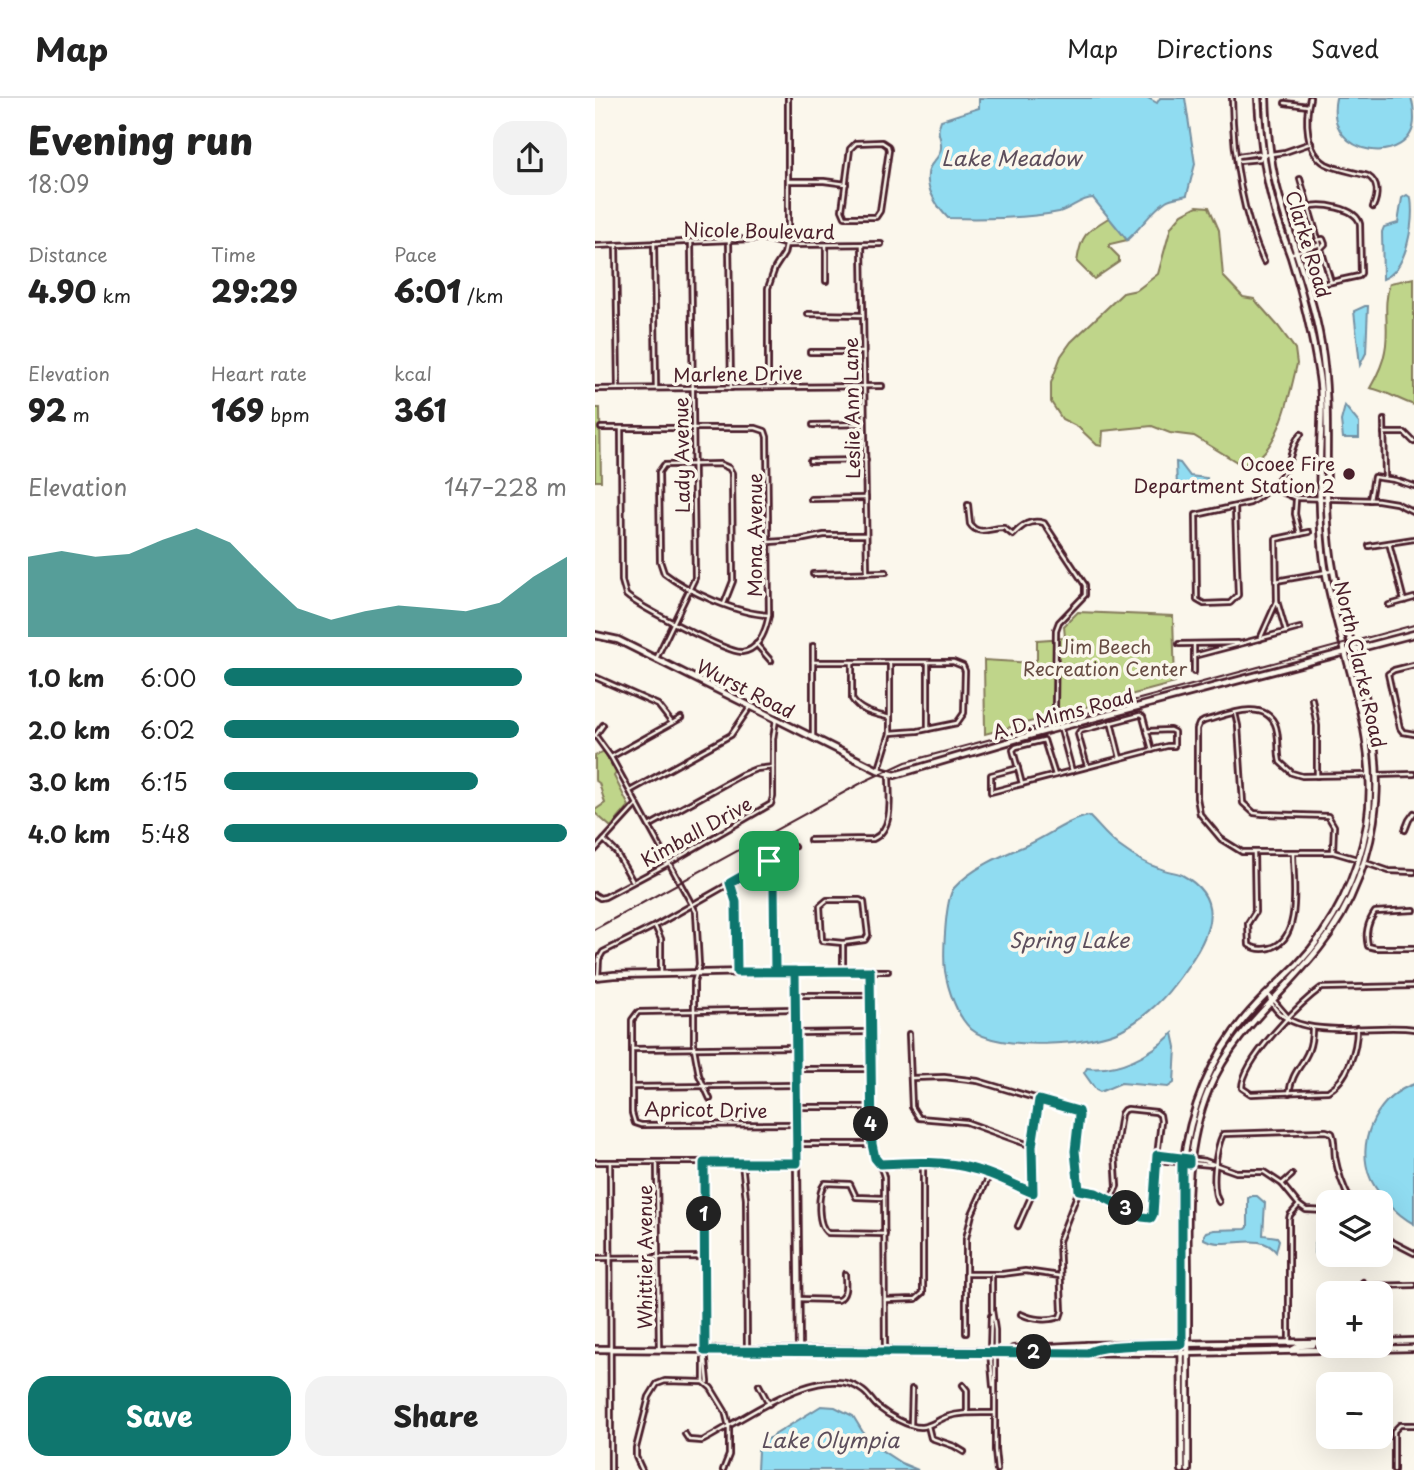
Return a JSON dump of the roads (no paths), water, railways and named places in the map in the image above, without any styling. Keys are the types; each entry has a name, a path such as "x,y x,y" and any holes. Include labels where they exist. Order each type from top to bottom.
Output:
{"street":[{"path":"768,387 768,288 787,246 788,98"},
{"path":"1232,98 1237,159 1250,221 1265,262"},
{"name":"Clarke Road","path":"1258,98 1262,155 1274,210 1310,324 1324,398"},
{"name":"Clarke Road","path":"1266,98 1275,182 1321,341 1324,398"},
{"path":"1310,98 1307,128 1311,143 1322,162 1373,179 1376,185 1373,207"},
{"path":"1285,103 1308,106"},
{"path":"882,142 888,146 878,215 845,216 842,210 846,184 852,145 882,142"},
{"path":"1237,159 1238,156 1285,152 1311,143"},
{"path":"1248,155 1248,160"},
{"path":"1237,159 1260,159 1262,155"},
{"path":"1300,179 1331,282"},
{"path":"788,181 846,184"},
{"path":"1307,207 1322,204 1353,213 1359,218 1361,273 1359,276 1322,284"},
{"name":"Nicole Boulevard","path":"595,246 766,239 787,246 881,244"},
{"path":"729,240 731,388"},
{"path":"1290,254 1325,246 1324,241 1317,240"},
{"name":"Lady Avenue","path":"656,659 695,578 691,241"},
{"path":"654,243 656,388"},
{"path":"616,245 618,389"},
{"path":"825,245 826,281"},
{"name":"Leslie Ann Lane","path":"862,245 867,572"},
{"path":"808,314 863,315"},
{"path":"810,352 864,352"},
{"name":"Marlene Drive","path":"595,389 882,386"},
{"name":"North Clarke Road","path":"1188,1470 1185,1430 1186,1161 1195,1108 1214,1064 1235,1030 1300,961 1328,925 1361,861 1367,824 1370,775 1363,716 1344,652 1326,572 1321,533 1324,398"},
{"path":"1384,420 1385,478"},
{"path":"813,425 864,424"},
{"path":"601,428 694,427"},
{"name":"Mona Avenue","path":"694,427 756,428 765,431 767,437 769,615 767,629 755,645"},
{"path":"621,428 623,589 631,599 732,650 741,652 755,645 771,661"},
{"path":"1384,433 1405,433 1414,442"},
{"path":"1235,507 1238,595 1233,603 1204,604 1197,600 1196,515 1235,507 1257,499 1287,466 1295,440 1301,434"},
{"path":"810,461 866,460"},
{"path":"724,604 733,581 732,473 729,468 720,464 664,465 659,472 661,568 669,577 740,612 769,615"},
{"path":"1370,499 1372,478 1385,478 1414,486"},
{"path":"1273,483 1282,492 1296,498 1370,499 1391,502 1414,512"},
{"path":"811,499 866,498"},
{"path":"1296,498 1295,514 1300,534"},
{"name":"North Clarke Road","path":"1186,1161 1201,1112 1220,1066 1241,1034 1330,933 1341,915 1373,823 1377,775 1373,733 1333,571 1323,500"},
{"path":"968,505 969,524 976,530 1004,528 1013,535 1028,522 1044,523 1086,585 1085,595 1059,622 1056,630 1055,707 1072,771"},
{"path":"1286,632 1277,601 1276,539 1309,533"},
{"path":"768,542 824,535 866,535"},
{"path":"1369,546 1414,538"},
{"path":"1389,543 1404,601"},
{"path":"1276,581 1333,571"},
{"path":"813,574 886,572"},
{"path":"1389,605 1414,598"},
{"path":"1260,639 1277,601"},
{"path":"1194,656 1300,628"},
{"name":"A.D. Mims Road","path":"889,775 1414,634"},
{"name":"Wurst Road","path":"595,635 618,640 880,771"},
{"path":"1179,644 1245,643"},
{"path":"1194,644 1194,672"},
{"path":"813,646 813,738"},
{"path":"813,662 959,663 965,671 962,719 957,723 928,729 890,733"},
{"path":"852,662 852,699 855,704 868,712 890,718"},
{"path":"810,840 873,839 886,828 889,775 880,771 890,733 890,662"},
{"path":"928,662 928,729"},
{"path":"1414,665 1388,674 1400,728 1402,732 1414,734"},
{"path":"595,677 658,705 672,723"},
{"path":"1312,699 1317,726 1317,776"},
{"path":"630,792 731,735 751,706"},
{"path":"1414,774 1302,776 1285,769 1280,762 1277,733 1270,717 1253,710 1199,724 1197,798 1201,814 1221,839 1233,848 1254,853 1333,852 1389,871 1414,872"},
{"path":"1235,713 1243,803 1255,813 1328,816 1334,826 1333,852"},
{"path":"1088,767 1080,731 1111,722 1140,715 1152,750"},
{"path":"611,757 681,718"},
{"name":"Kimball Drive","path":"595,895 605,897 771,804 776,719"},
{"path":"1111,722 1120,758"},
{"path":"603,724 595,735 611,757 698,920 699,965 694,982 696,1065 710,1099"},
{"path":"1018,768 991,775 991,792 1174,746 1174,732 1147,731"},
{"path":"1022,784 1013,750 1016,747 1044,740 1055,775"},
{"path":"649,826 741,775 756,769 773,767"},
{"path":"595,850 637,804"},
{"path":"1405,830 1414,813"},
{"path":"604,840 616,852 633,881"},
{"path":"794,847 655,926 603,952 596,977 775,971 887,971"},
{"path":"1254,853 1255,912 1248,923 1248,942 1252,948 1260,949 1276,945 1286,936 1292,924 1293,853"},
{"path":"769,861 774,884 775,971"},
{"path":"730,883 736,902 737,972"},
{"path":"827,900 860,900 866,907 868,935 861,942 843,943 822,941 820,906 827,900"},
{"path":"1414,909 1375,912 1367,930 1366,941 1368,946 1376,948 1414,948"},
{"path":"655,926 661,939 661,974"},
{"path":"843,943 843,971"},
{"path":"795,971 799,1352"},
{"path":"870,971 872,1144 884,1177 885,1352"},
{"path":"1357,1028 1354,1053 1335,1087 1321,1093 1251,1094 1242,1087 1245,1074 1253,1061 1289,1018 1321,988 1414,986"},
{"path":"1268,994 1282,1015 1312,1028 1414,1029"},
{"path":"796,995 871,995"},
{"name":"Apricot Drive","path":"796,1009 638,1012 632,1020 632,1118 635,1123 641,1125 797,1124"},
{"path":"1289,1093 1293,1077 1311,1050 1312,1028"},
{"path":"796,1033 871,1032"},
{"path":"909,1034 912,1107 919,1118 966,1122 1032,1146"},
{"path":"632,1049 796,1047"},
{"path":"796,1069 871,1069"},
{"path":"912,1078 961,1078 1078,1111 1075,1151 1079,1190 1059,1241 1062,1311 1060,1317 1030,1319 1021,1314"},
{"path":"632,1087 796,1086"},
{"path":"1018,1226 1033,1193 1032,1146 1039,1100"},
{"path":"796,1107 871,1107"},
{"path":"1079,1190 1111,1199 1142,1217 1151,1218 1154,1210 1160,1115 1156,1112 1124,1110 1116,1145 1117,1186 1111,1199"},
{"path":"1219,1202 1215,1192 1216,1165 1221,1137 1227,1133 1332,1133 1338,1169 1346,1190"},
{"path":"797,1144 872,1144"},
{"path":"1157,1158 1205,1161 1236,1172 1264,1172 1282,1184 1299,1205 1316,1211"},
{"path":"1186,1161 1204,1166 1216,1165"},
{"path":"1204,1166 1205,1161"},
{"path":"595,1162 797,1163"},
{"path":"610,1162 611,1470"},
{"name":"Whittier Avenue","path":"657,1163 659,1350"},
{"path":"704,1163 706,1383 725,1411 729,1426 729,1455 723,1470"},
{"path":"742,1163 747,1352"},
{"path":"885,1300 921,1297 923,1163"},
{"path":"880,1164 959,1165 990,1174 1033,1193"},
{"path":"966,1333 966,1238 990,1174"},
{"path":"1282,1184 1292,1175"},
{"path":"884,1198 856,1197 850,1184 825,1183 820,1191 823,1231 828,1234 885,1234"},
{"path":"1289,1343 1290,1215 1299,1205"},
{"path":"1393,1242 1414,1253"},
{"path":"595,1258 705,1256"},
{"path":"966,1274 1025,1271 1061,1276"},
{"path":"799,1299 842,1298 845,1293 845,1274"},
{"path":"992,1274 997,1470"},
{"path":"1393,1286 1414,1286"},
{"path":"1393,1342 1414,1341"},
{"path":"992,1351 1088,1345 1316,1344"},
{"path":"1044,1352 1055,1349 1081,1349 1088,1345"},
{"path":"1088,1353 1094,1348 1128,1345"},
{"path":"1291,1350 1299,1346 1316,1345"},
{"path":"595,1349 1185,1353 1414,1348"},
{"path":"642,1470 636,1457 636,1448 652,1390 665,1381 706,1383"},
{"path":"685,1434 689,1440 702,1441 790,1392 820,1382 846,1382 864,1391 887,1413 911,1425 928,1426 948,1416 967,1413 994,1413"},
{"path":"759,1385 769,1404"},
{"path":"963,1385 967,1390 967,1413"},
{"path":"911,1425 912,1389"},
{"path":"1394,1470 1394,1431 1400,1425 1414,1425"},
{"path":"928,1426 931,1438 964,1452"},
{"name":"North Clarke Road","path":"1181,1470 1185,1430"}],"water":[{"name":"Lake Meadow","path":"979,98 1148,98 1157,103 1160,98 1185,98 1195,164 1187,195 1166,201 1127,240 1093,198 1063,211 1045,214 1003,218 948,218 935,202 928,181 930,167 940,151 939,125 941,120 979,108"},
{"path":"1336,98 1411,98 1414,119 1410,134 1400,144 1386,150 1370,150 1355,145 1343,134 1336,119"},
{"path":"1407,195 1411,198 1412,207 1404,255 1392,274 1383,279 1382,232 1384,227 1398,223 1402,198"},
{"path":"1368,306 1366,353 1360,365 1354,311"},
{"path":"1345,406 1359,423 1359,438 1343,438 1341,421"},
{"path":"1176,462 1180,463 1190,476 1207,478 1206,482 1177,487"},
{"name":"Spring Lake","path":"1089,816 1129,853 1156,867 1182,875 1198,887 1207,900 1210,914 1202,944 1162,998 1143,1016 1121,1030 1089,1039 1045,1044 1001,1041 984,1036 971,1029 961,1017 946,978 945,941 951,894 969,874 988,863 1073,821"},
{"path":"1173,1033 1176,1047 1174,1083 1168,1087 1121,1083 1100,1092 1084,1073 1087,1068 1110,1067 1133,1060 1155,1048"},
{"path":"1414,1084 1414,1224 1393,1208 1393,1190 1378,1190 1368,1172 1366,1158 1366,1145 1374,1119 1381,1108 1402,1090"},
{"path":"1257,1196 1265,1203 1263,1235 1277,1237 1279,1240 1276,1252 1261,1242 1222,1243 1204,1239 1206,1232 1214,1230 1246,1229 1248,1198"},
{"name":"Lake Olympia","path":"821,1406 835,1407 853,1416 869,1442 901,1463 918,1470 757,1470 758,1450 763,1442"}],"railway":[{"path":"595,929 865,781 906,762 1414,625"}],"place":[{"name":"Ocoee Fire Department Station 2","path":"1349,474"}],"park label":[{"name":"Jim Beech Recreation Center","path":"1105,657"}]}
